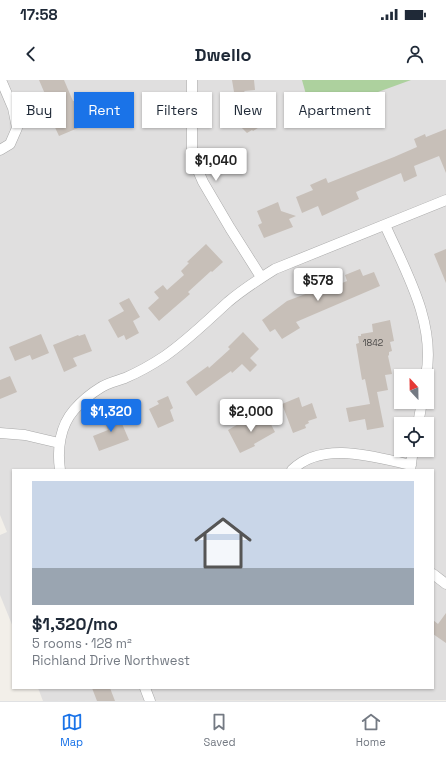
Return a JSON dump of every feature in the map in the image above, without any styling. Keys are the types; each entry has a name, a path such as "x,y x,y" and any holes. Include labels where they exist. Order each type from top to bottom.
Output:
{"street":[{"path":"0,150 10,144 17,128 13,108 1,80"},
{"path":"192,80 192,148 196,166 203,182 261,277"},
{"path":"60,469 59,443 65,426 73,411 85,398 101,387 150,366 166,355 184,342 229,301 261,277 446,200"},
{"path":"385,225 415,291 426,326 429,363 428,369"},
{"path":"0,433 25,435 59,443"},
{"path":"293,469 300,462 324,454 343,452 411,467 413,457"},
{"path":"434,575 446,584"},
{"path":"145,689 150,701"}],"shaded area":[{"path":"0,80 446,80 446,700 43,701 38,689 434,689 434,469 12,469 12,625 0,595 0,535 7,532 0,515"}],"green space":[{"path":"302,80 411,80 378,92 305,92"}],"building":[{"path":"39,80 64,80 74,101 74,128 78,128 59,136 55,128 66,128 66,92 44,92"},
{"path":"232,80 254,80 255,90 234,92"},
{"path":"242,128 258,128 253,131 252,130 247,133"},
{"path":"446,129 446,173 439,156 414,166 417,176 404,182 401,173 356,192 359,199 322,216 318,206 302,213 296,197 313,190 310,185 326,178 328,183 394,157 417,147 414,139 425,134 426,137"},
{"path":"278,202 281,211 296,216 289,219 293,227 264,238 258,225 262,223 257,211"},
{"path":"206,244 223,262 188,292 190,294 159,321 148,308 159,298 154,292 163,285 167,290 184,275 181,271 189,263 187,262"},
{"path":"446,249 446,283 434,254"},
{"path":"360,269 363,276 374,272 380,286 296,322 300,328 282,339 275,329 270,332 262,320 287,301 324,287 325,290 347,281 345,275"},
{"path":"129,298 140,317 133,321 139,333 126,340 124,335 118,338 108,320 124,311 119,303"},
{"path":"390,320 394,341 390,342 392,351 389,352 388,356 392,374 385,375 388,390 377,392 384,427 367,430 365,419 349,422 346,408 370,404 365,379 362,380 356,344 359,343 358,336 373,332 372,324"},
{"path":"243,332 259,349 250,358 257,365 250,372 242,364 232,373 231,371 196,396 186,382 208,366 209,368 230,349 228,347"},
{"path":"41,334 49,353 32,360 30,355 15,361 9,347"},
{"path":"85,334 92,351 73,358 77,366 64,372 53,345 78,335"},
{"path":"10,376 17,392 0,399 0,380"},
{"path":"168,396 173,408 170,410 174,421 158,428 149,409 159,404 157,401"},
{"path":"299,397 302,407 312,403 317,418 308,421 309,423 305,425 306,428 293,433 282,404"},
{"path":"117,412 129,440 99,451 93,436 108,430 103,418"},
{"path":"265,413 275,432 254,444 255,446 240,453 228,430 242,422 244,424"},
{"path":"446,613 446,643 434,635 434,621 438,624"},
{"path":"92,689 110,689 115,701 97,701"}]}
